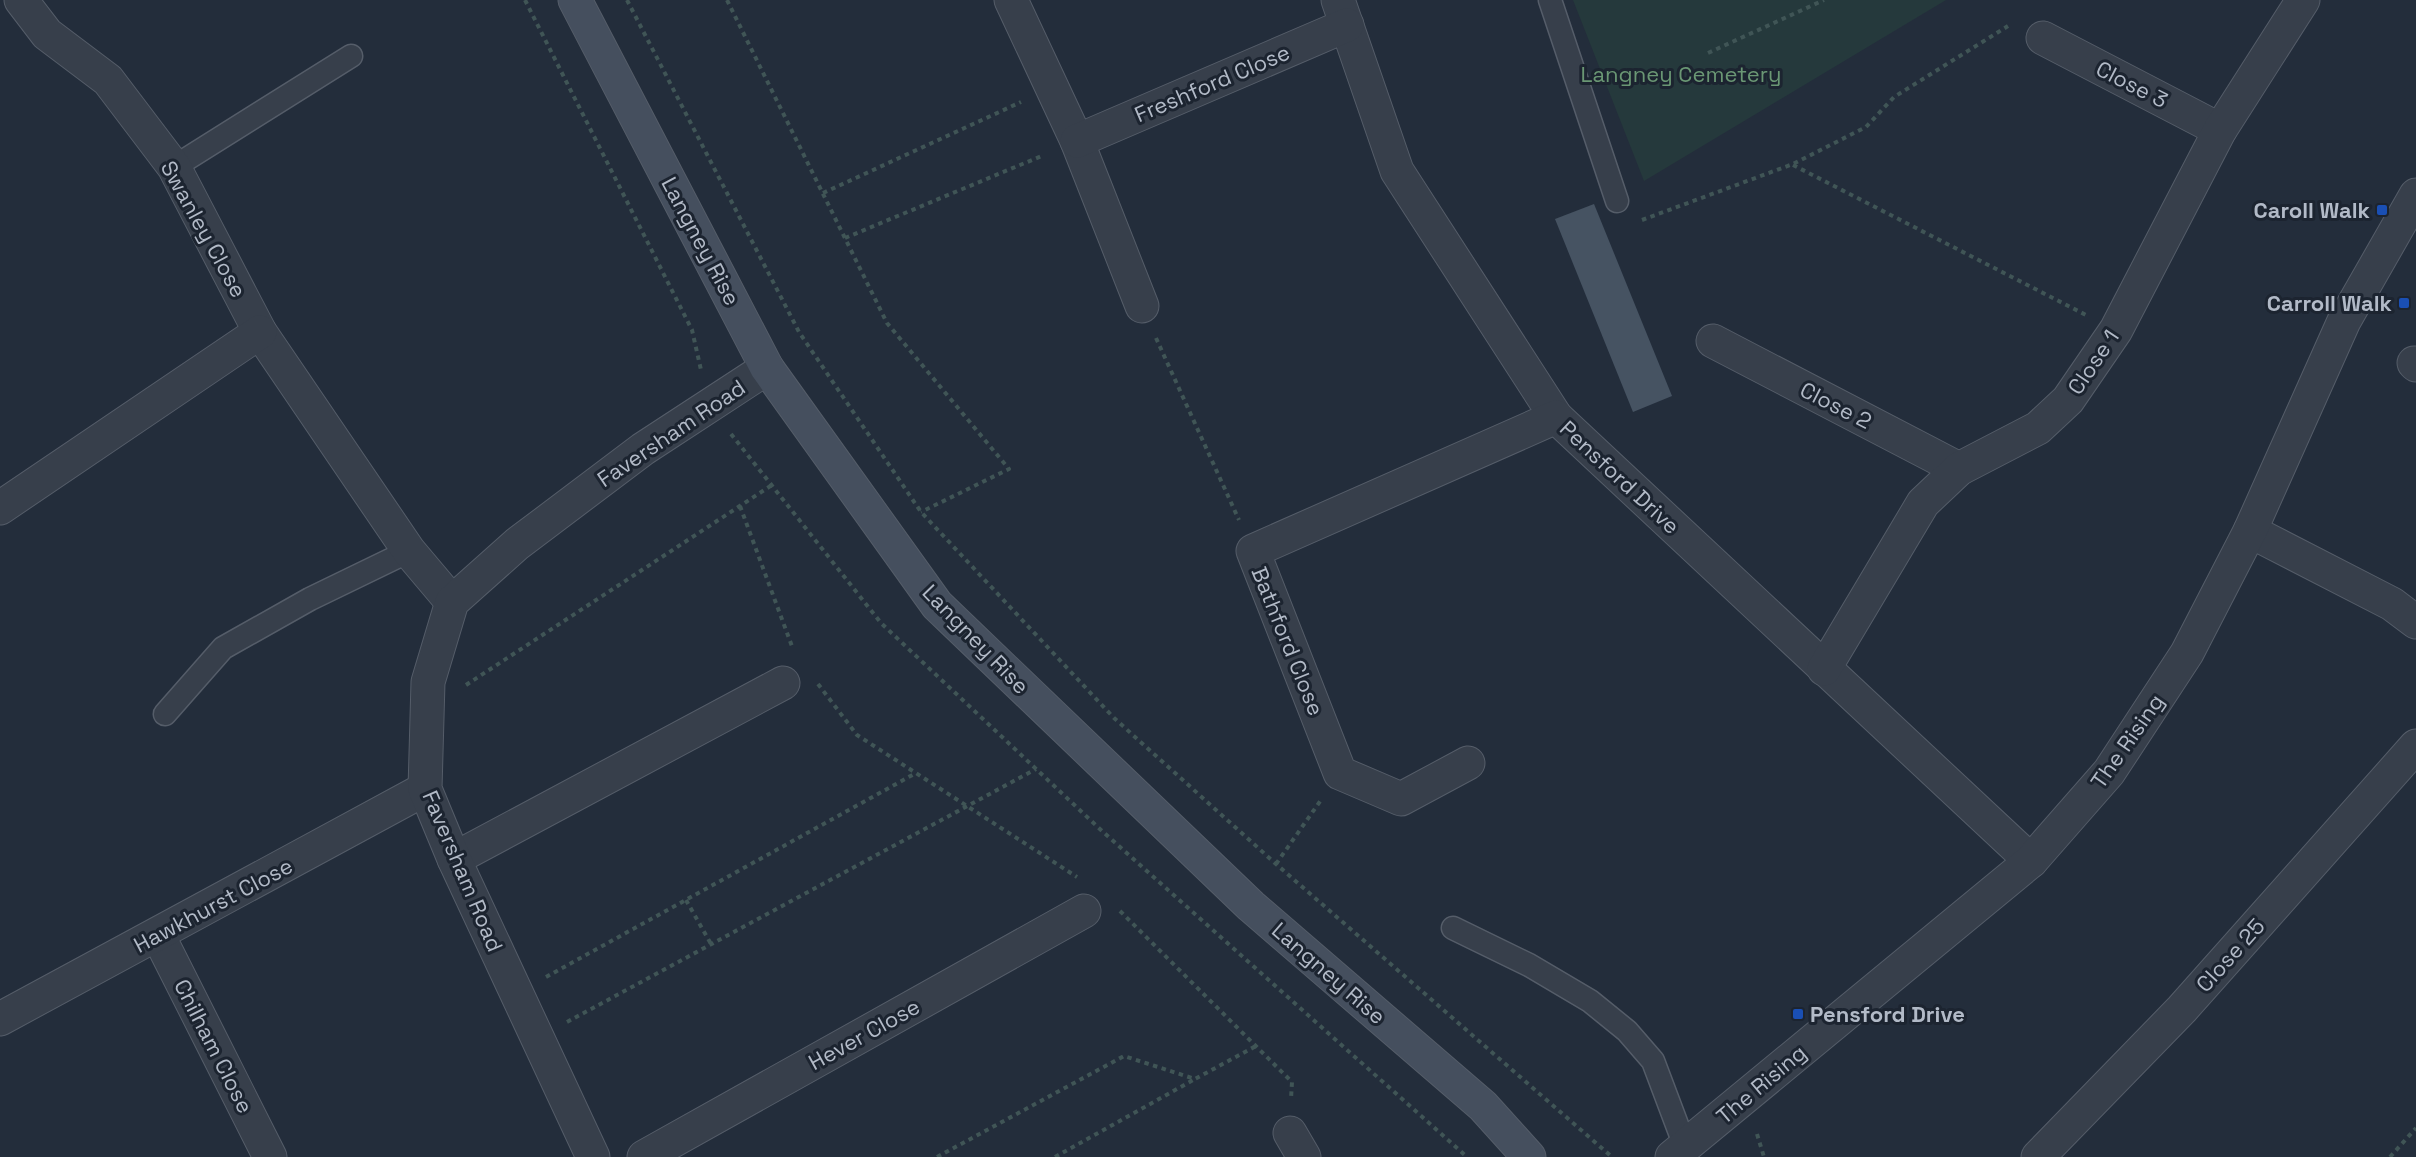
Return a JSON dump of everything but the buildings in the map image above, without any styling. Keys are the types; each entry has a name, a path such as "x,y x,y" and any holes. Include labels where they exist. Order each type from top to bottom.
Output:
{"main road":[{"name":"Langney Rise","path":"575,0 767,368 937,605 1251,906 1483,1106 1529,1157"}],"street":[{"name":"Swanley Close","path":"21,0 47,34 108,80 174,167 260,332 409,551 452,602"},
{"path":"1011,0 1077,141 1142,306"},
{"name":"Close 1","path":"1824,669 1923,503 1959,469 2038,428 2068,400 2116,330 2220,130 2303,0"},
{"name":"Freshford Close","path":"1077,141 1343,12"},
{"name":"Pensford Drive","path":"1343,12 1397,171 1556,417 2031,861"},
{"name":"Close 3","path":"2043,38 2220,130"},
{"name":"The Rising","path":"1679,1152 2031,861 2115,762 2187,652 2250,531 2344,321 2416,195"},
{"path":"0,508 260,332"},
{"name":"Close 2","path":"1713,341 1959,469"},
{"name":"Faversham Road","path":"593,1157 454,859 425,789 428,682 452,602 517,543 643,449 767,368"},
{"name":"Bathford Close","path":"1340,773 1253,551 1556,417"},
{"path":"2250,531 2392,604 2416,622"},
{"path":"454,859 783,683"},
{"name":"Close 25","path":"2038,1157 2182,1009 2416,746"},
{"path":"1340,773 1401,799 1468,763"},
{"name":"Hawkhurst Close","path":"0,1019 425,789"},
{"name":"Hever Close","path":"644,1157 1082,895"},
{"name":"Chilham Close","path":"158,935 270,1157"}],"lane":[{"path":"1550,0 1617,201"},
{"path":"174,167 351,56"},
{"path":"165,714 223,648 310,599 409,551"},
{"path":"1453,928 1529,965 1590,1001 1627,1031 1653,1061 1679,1152"}],"path":[{"path":"627,0 799,332 921,512 1114,718 1276,864 1612,1157"},
{"path":"728,0 887,323 1009,469 921,512"},
{"path":"1708,53 1824,0"},
{"path":"1617,201 1638,221 1793,165 1866,127 1894,97 2011,24"},
{"path":"823,193 1053,88"},
{"path":"845,238 1077,141"},
{"path":"1793,165 2116,330"},
{"path":"1142,306 1253,551"},
{"path":"427,710 772,485"},
{"path":"740,506 794,652"},
{"path":"815,679 857,735 967,806 1082,895"},
{"path":"537,1038 1036,769"},
{"path":"517,994 916,773"},
{"path":"1276,864 1340,773"},
{"path":"686,900 711,944"},
{"path":"1117,908 1292,1082 1297,1145"},
{"path":"1055,1157 1256,1046"},
{"path":"937,1157 946,1155 1124,1056 1195,1079"},
{"path":"2390,1157 2416,1128"}],"green space":[{"name":"Langney Cemetery","path":"1573,0 1946,0 1644,181"}],"place":[{"name":"Caroll Walk","path":"2382,210"},
{"name":"Carroll Walk","path":"2404,303"},
{"name":"Pensford Drive","path":"1798,1014"}]}
